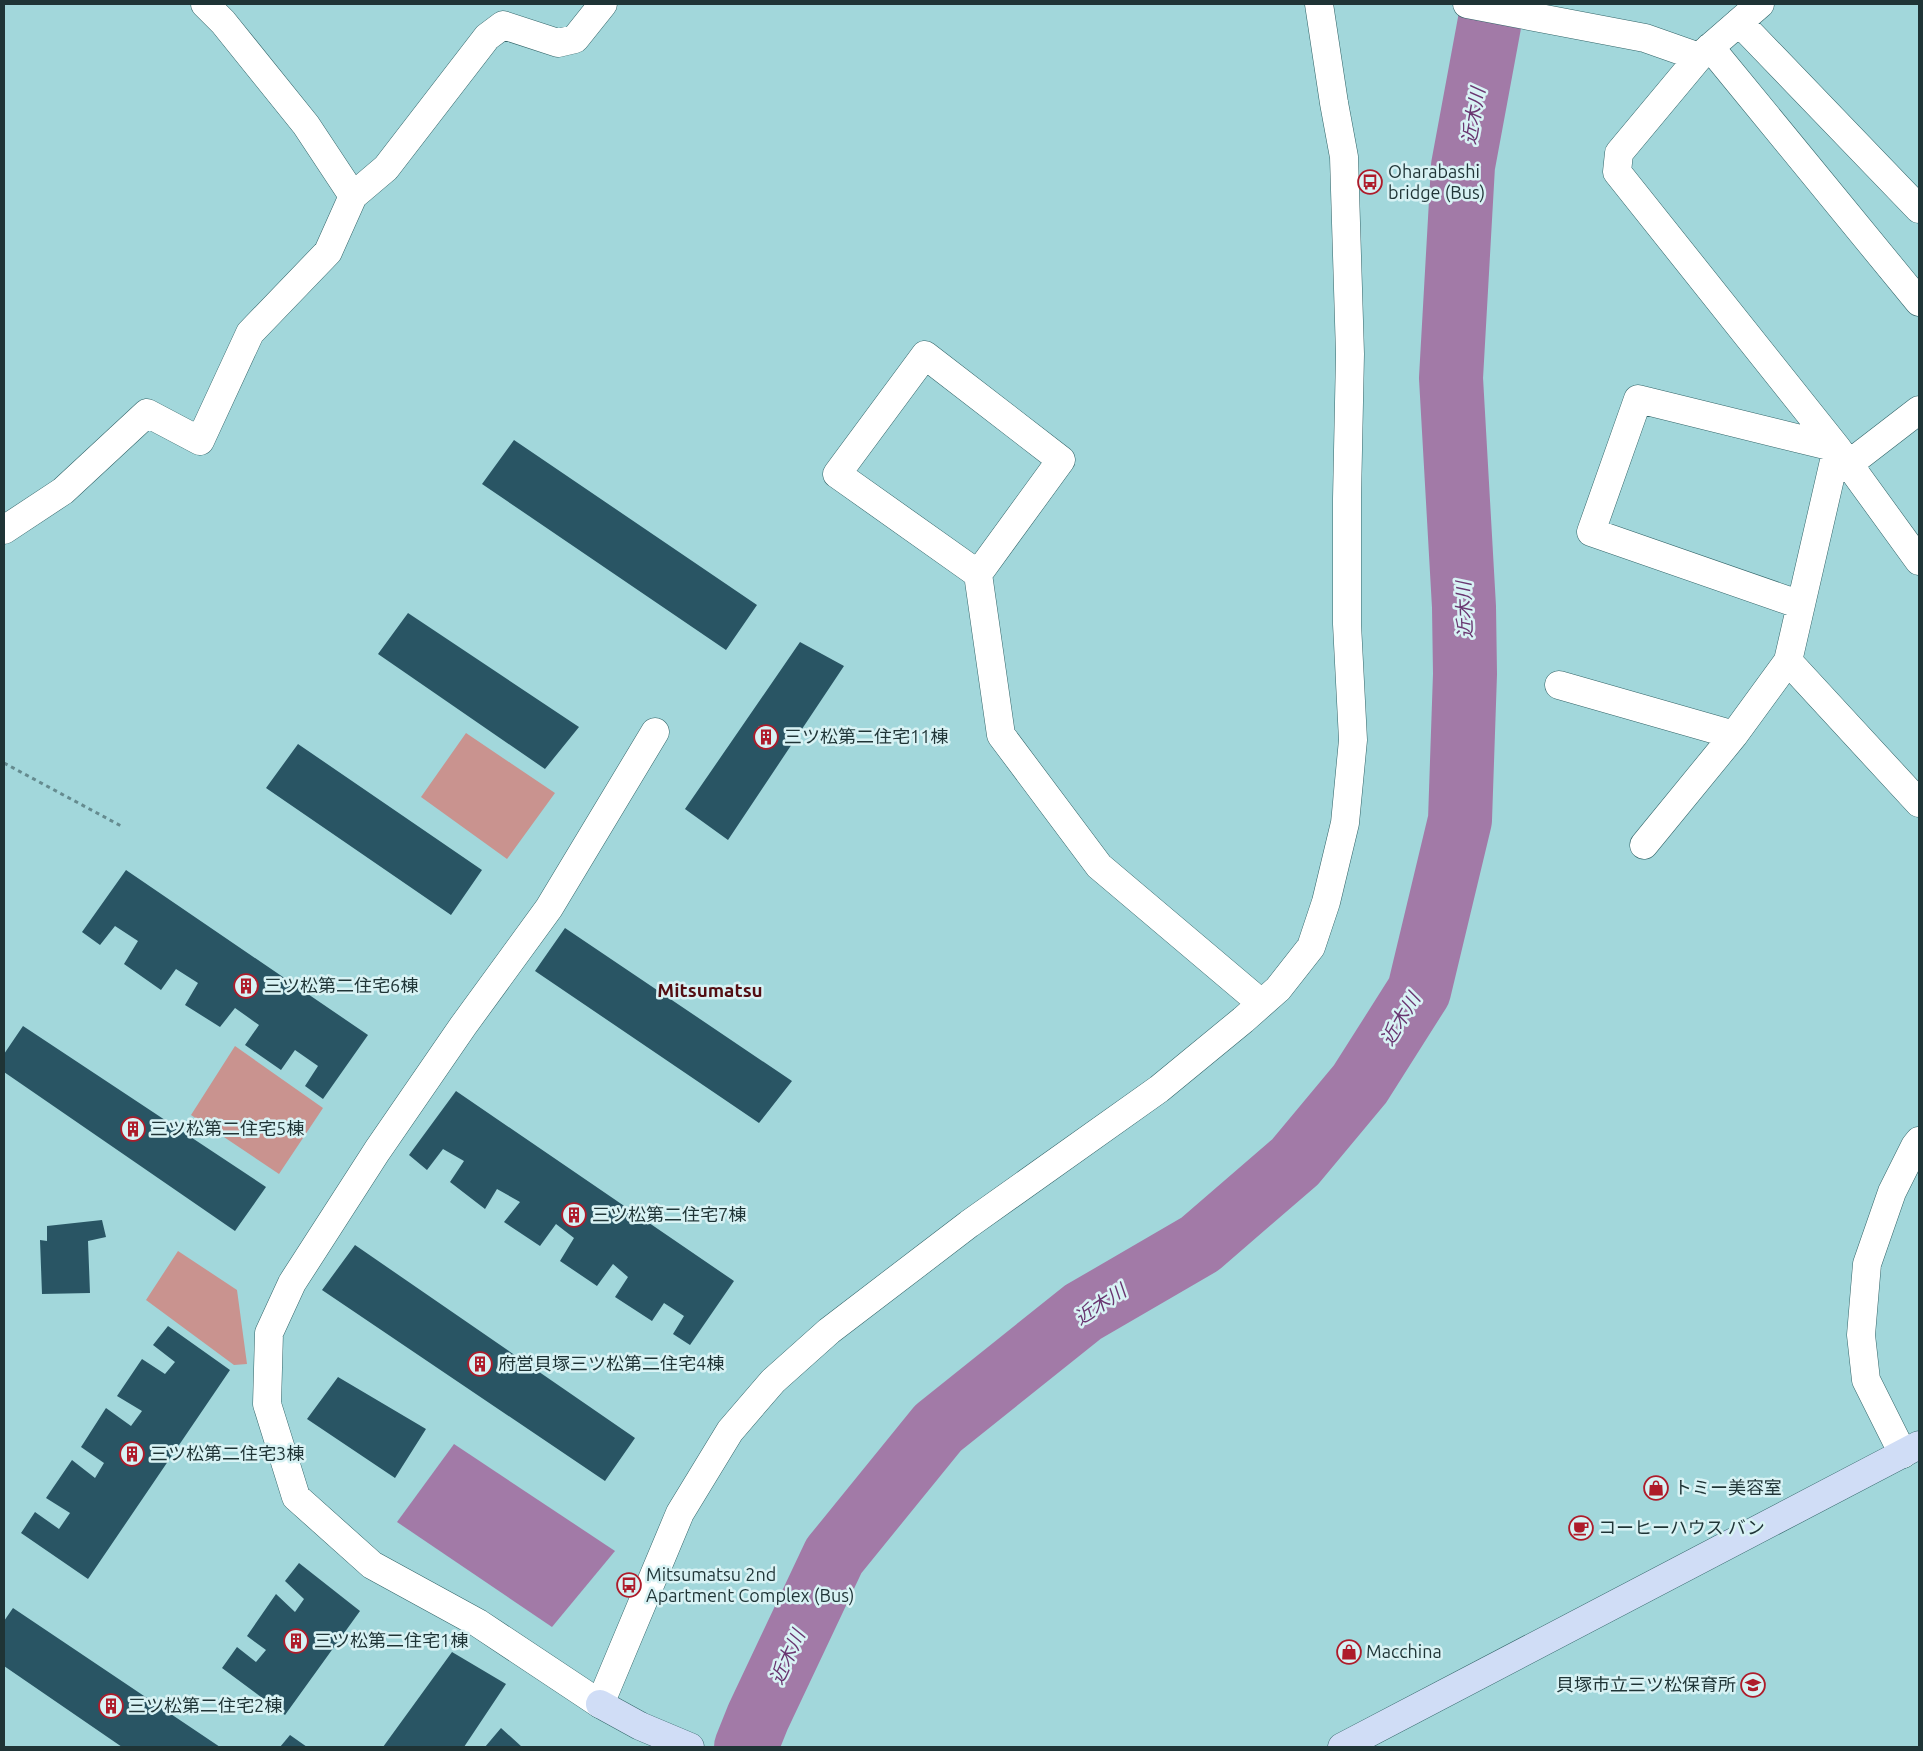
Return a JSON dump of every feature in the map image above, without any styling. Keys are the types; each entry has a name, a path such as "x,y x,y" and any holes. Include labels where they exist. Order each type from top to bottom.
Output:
{"street":[{"path":"205,4 223,22 306,125 353,196"},
{"path":"4,530 63,491 147,413 200,441 250,333 328,252 353,196 386,168 487,37 502,25 558,43 575,39 603,4"},
{"path":"600,1704 680,1513 730,1432 773,1381 829,1331 969,1224 1159,1089 1278,989 1310,947 1326,902 1345,823 1353,740 1347,624 1350,354 1344,157 1319,4"},
{"path":"1467,4 1645,38 1705,52 1919,302"},
{"path":"1760,4 1705,52 1619,153 1617,172 1843,456 1919,561"},
{"path":"1739,22 1919,209"},
{"path":"978,574 837,474 925,355 1061,460 978,574 1001,735 1100,866 1261,1003"},
{"path":"1802,605 1591,532 1638,399 1843,456"},
{"path":"1644,846 1734,735 1788,661 1843,456 1919,410"},
{"path":"1788,661 1919,803"},
{"path":"1559,685 1734,735"},
{"path":"655,732 549,908 463,1026 377,1150 292,1283 269,1333 267,1404 296,1496 372,1564 478,1623 600,1704 640,1726 690,1747"},
{"path":"1342,1747 1911,1450 1866,1380 1861,1335 1867,1264 1892,1192 1914,1146 1919,1141"}],"path":[{"path":"4,763 123,827"}],"shaded area":[{"path":"466,733 555,793 507,859 421,797"},
{"path":"235,1046 323,1108 279,1174 191,1115"},
{"path":"178,1251 237,1290 247,1364 234,1365 146,1300"},
{"path":"454,1444 615,1551 552,1627 397,1522"}],"building":[{"path":"514,440 757,605 726,650 482,484"},
{"path":"408,613 579,727 545,769 378,654"},
{"name":"三ツ松第二住宅11棟","path":"800,642 844,666 728,840 685,809"},
{"path":"298,744 482,870 451,915 266,788"},
{"name":"三ツ松第二住宅6棟","path":"126,870 368,1035 323,1099 305,1086 318,1066 295,1050 281,1070 245,1045 259,1025 235,1008 220,1027 185,1005 198,983 176,969 161,990 124,964 138,941 115,926 100,945 82,932"},
{"path":"565,928 792,1081 759,1123 535,971"},
{"name":"三ツ松第二住宅5棟","path":"23,1026 266,1187 235,1231 4,1072 4,1054"},
{"name":"三ツ松第二住宅7棟","path":"456,1091 734,1281 690,1345 673,1334 684,1316 664,1303 652,1321 615,1297 628,1277 613,1264 597,1286 560,1261 574,1238 556,1224 540,1246 504,1222 520,1202 497,1189 485,1209 450,1182 464,1161 443,1149 427,1170 409,1155"},
{"path":"102,1220 106,1237 88,1241 90,1293 42,1294 40,1240 47,1241 47,1226"},
{"name":"府営貝塚三ツ松第二住宅4棟","path":"355,1245 635,1438 605,1481 322,1290"},
{"name":"三ツ松第二住宅3棟","path":"168,1326 230,1370 88,1579 21,1533 35,1512 59,1529 70,1513 46,1498 72,1460 95,1478 104,1463 81,1447 106,1408 131,1426 142,1411 117,1396 142,1359 165,1374 175,1362 153,1345"},
{"path":"338,1377 426,1429 395,1478 307,1419"},
{"name":"三ツ松第二住宅1棟","path":"299,1563 360,1611 285,1715 222,1668 237,1647 256,1662 266,1650 247,1636 276,1594 295,1612 304,1599 285,1581"},
{"name":"三ツ松第二住宅2棟","path":"13,1608 220,1747 122,1747 4,1666 4,1621"},
{"path":"452,1652 506,1684 464,1747 383,1747"},
{"path":"501,1728 522,1747 485,1747"},
{"path":"290,1735 307,1747 280,1747"}],"waterway":[{"name":"近木川","path":"746,1747 758,1717 834,1556 938,1428 1083,1312 1200,1244 1295,1162 1360,1084 1419,991 1460,820 1465,674 1464,607 1451,378 1463,166 1493,4"}],"place":[{"name":"Oharabashi bridge (Bus)","path":"1370,182"},
{"name":"三ツ松第二住宅11棟","path":"766,737"},
{"name":"三ツ松第二住宅6棟","path":"246,986"},
{"name":"三ツ松第二住宅5棟","path":"133,1129"},
{"name":"三ツ松第二住宅7棟","path":"574,1215"},
{"name":"府営貝塚三ツ松第二住宅4棟","path":"480,1364"},
{"name":"三ツ松第二住宅3棟","path":"132,1454"},
{"name":"トミー美容室","path":"1656,1488"},
{"name":"コーヒーハウス バン","path":"1581,1528"},
{"name":"Mitsumatsu 2nd Apartment Complex (Bus)","path":"629,1585"},
{"name":"三ツ松第二住宅1棟","path":"296,1641"},
{"name":"Macchina","path":"1349,1652"},
{"name":"貝塚市立三ツ松保育所","path":"1753,1685"},
{"name":"三ツ松第二住宅2棟","path":"111,1706"}],"district":[{"name":"Mitsumatsu","path":"710,990"}]}
